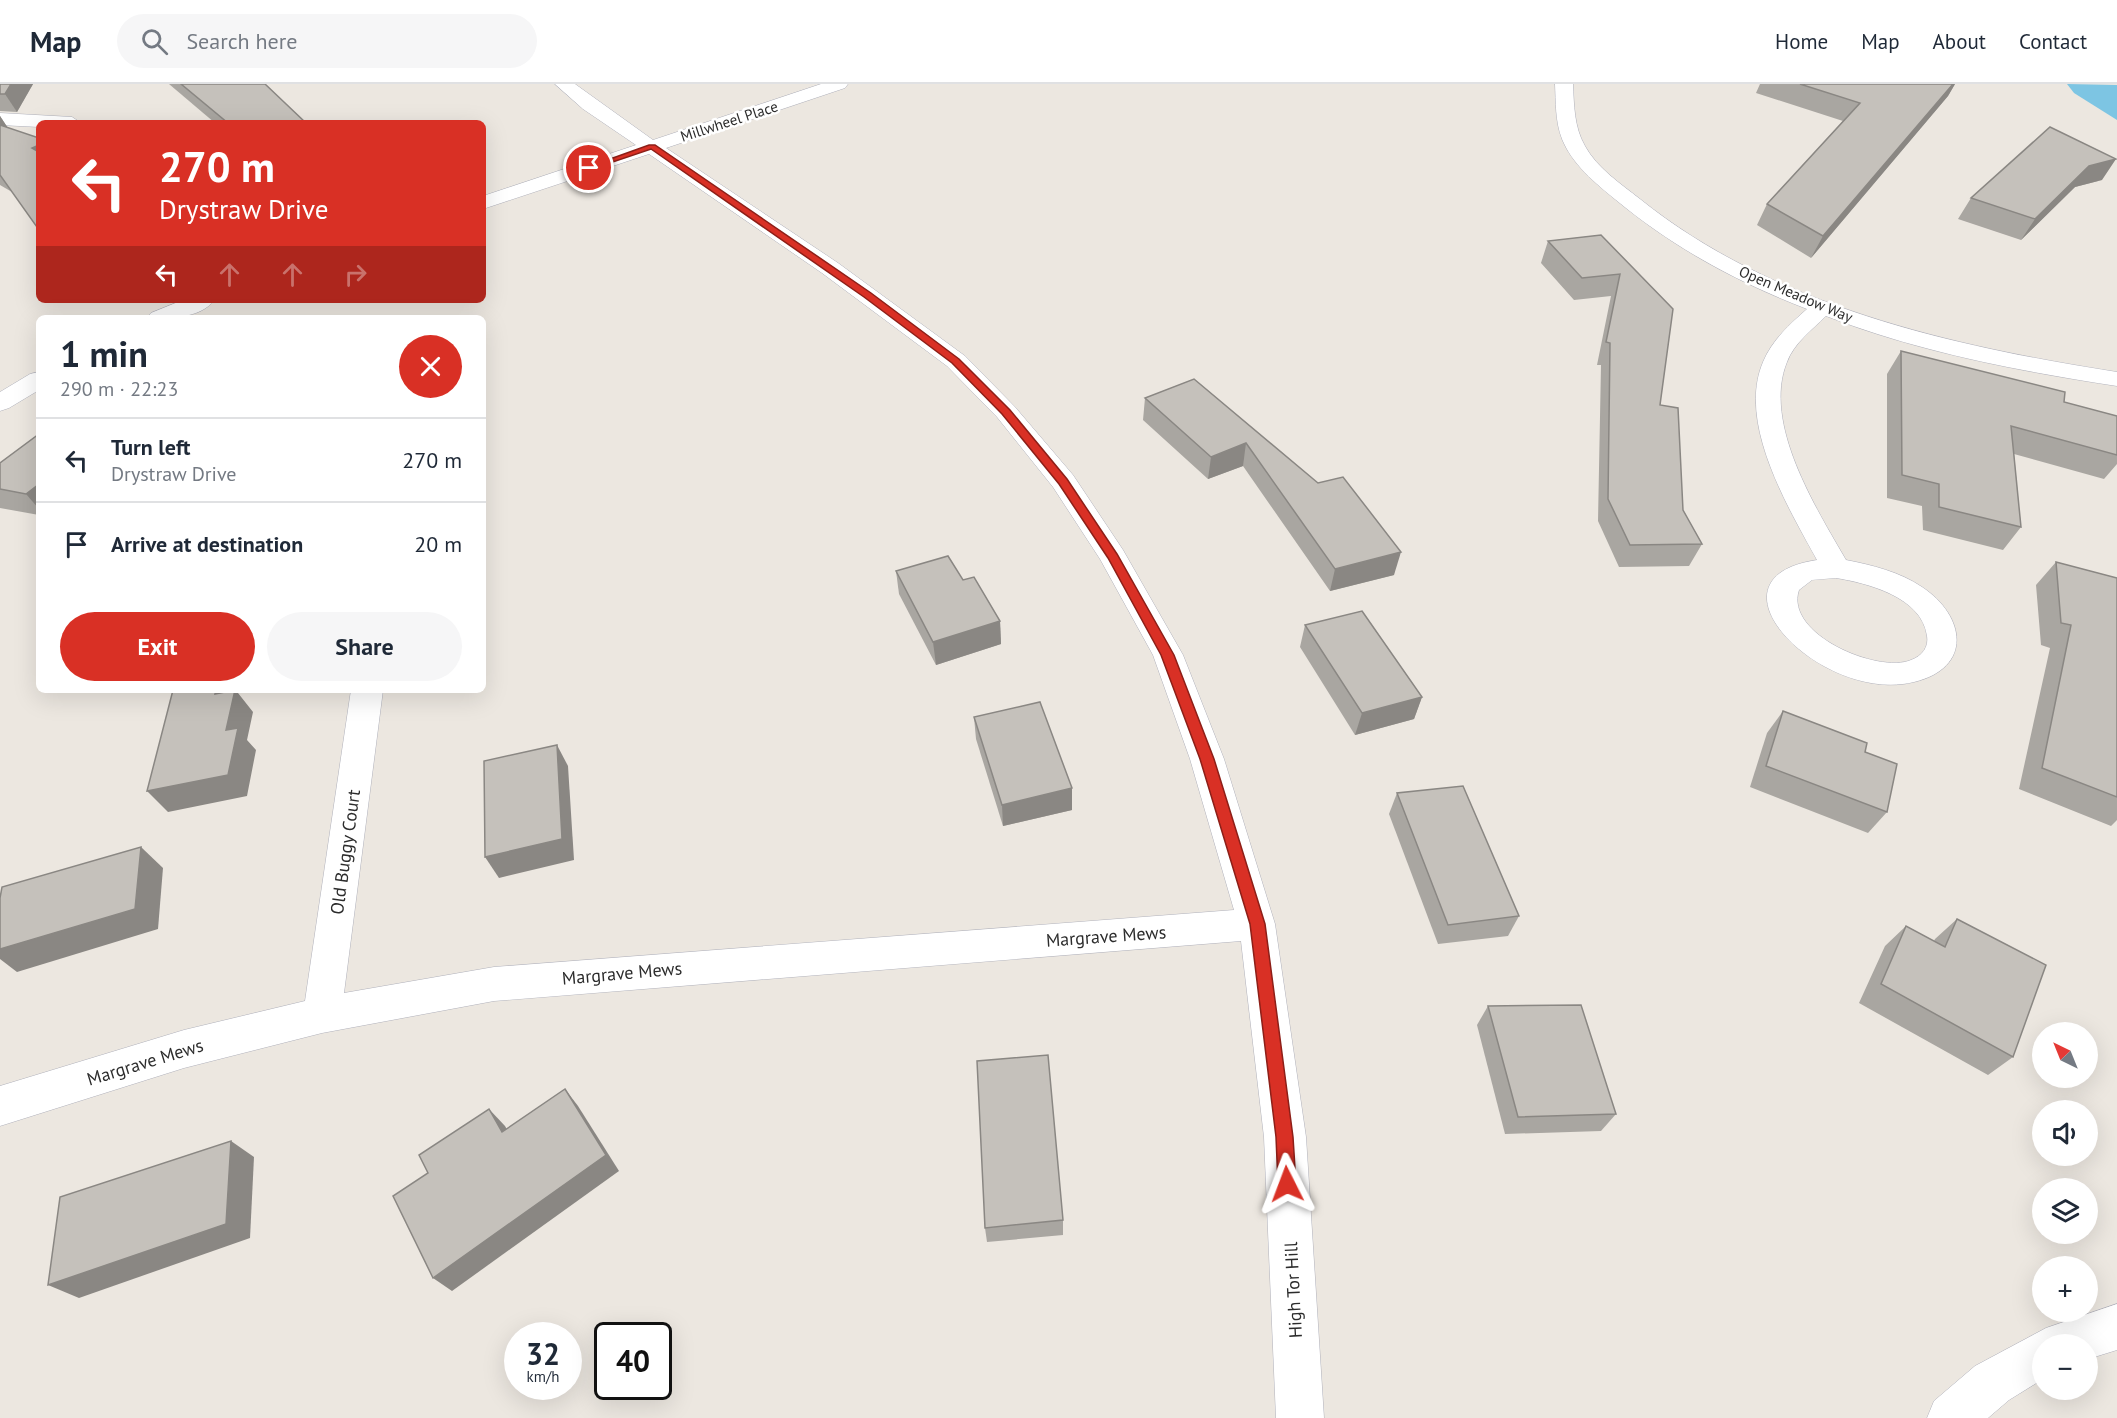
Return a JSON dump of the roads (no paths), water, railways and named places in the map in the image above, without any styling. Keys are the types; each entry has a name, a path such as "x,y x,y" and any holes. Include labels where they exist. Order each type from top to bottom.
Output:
{"street":[{"name":"High Tor Hill","path":"564,84 589,105 868,295 956,361 1006,412 1063,481 1113,557 1168,655 1207,759 1257,924 1285,1137 1300,1418"},
{"name":"Millwheel Place","path":"486,202 839,84"},
{"name":"Open Meadow Way","path":"1564,84 1565,117 1571,137 1584,159 1628,203 1703,253 1822,307 1886,329 2027,365 2117,379"},
{"path":"0,119 36,121"},
{"path":"166,315 196,303"},
{"path":"1822,307 1788,340 1774,363 1768,392 1769,422 1798,500 1836,568"},
{"path":"0,403 36,381"},
{"path":"1836,568 1869,574 1896,584 1921,601 1938,620 1945,638 1941,655 1926,668 1900,674 1856,667 1837,661 1809,644 1792,627 1782,609 1783,591 1791,579 1810,570 1836,568"},
{"name":"Old Buggy Court","path":"322,1015 367,693"},
{"name":"Margrave Mews","path":"0,1106 184,1049 322,1015 494,984 1257,924"},
{"path":"2094,1334 2117,1327"},
{"path":"1951,1418 1992,1383 2032,1359"}],"water":[{"path":"2067,84 2117,85 2117,120 2074,93"}]}
